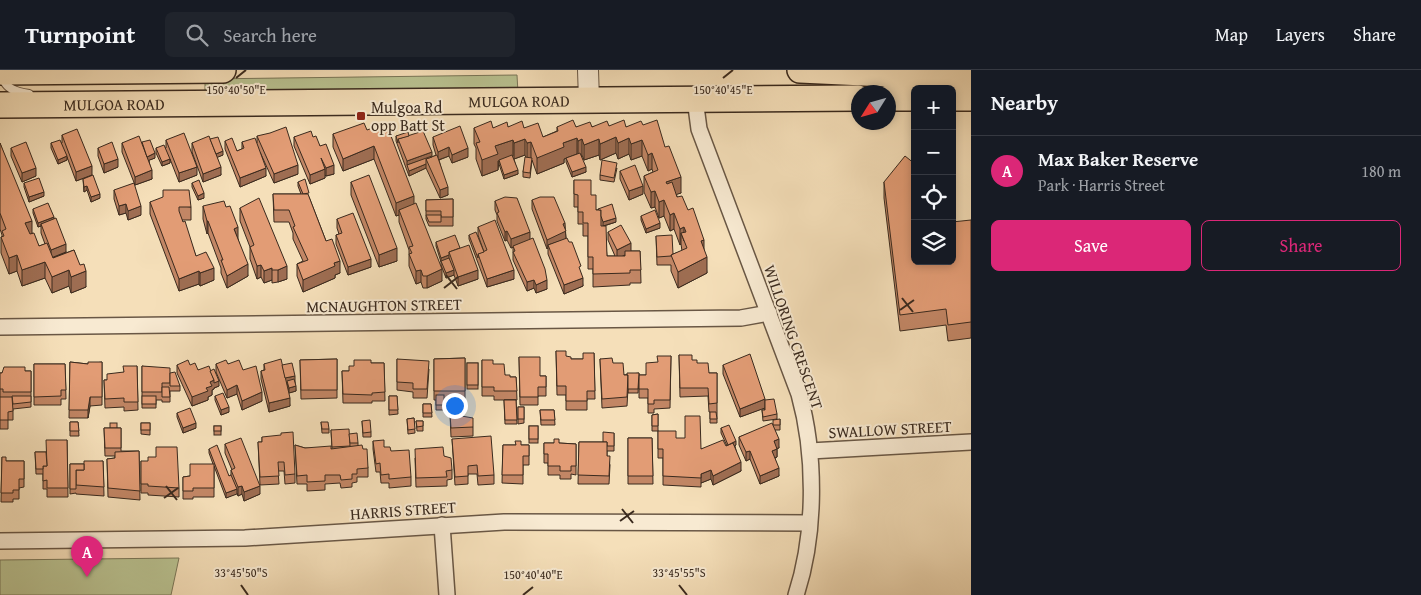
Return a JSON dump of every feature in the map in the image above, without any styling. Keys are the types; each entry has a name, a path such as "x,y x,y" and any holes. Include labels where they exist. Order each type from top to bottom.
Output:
{"main road":[{"name":"MULGOA ROAD","path":"1,72 223,70"},
{"path":"800,70 928,73 971,78"},
{"name":"MULGOA ROAD","path":"0,105 197,105 695,98 851,98"},
{"path":"896,98 911,98"},
{"path":"956,98 971,98"}],"street":[{"path":"588,70 589,100"},
{"name":"WILLORING CRESCENT","path":"695,98 699,128 799,394 810,451 809,523 805,558 796,595"},
{"name":"MCNAUGHTON STREET","path":"0,327 741,318 769,313"},
{"name":"SWALLOW STREET","path":"810,451 971,442"},
{"name":"HARRIS STREET","path":"0,541 245,538 504,522 809,523"},
{"path":"442,525 447,595"}],"lane":[{"path":"1,72 4,82 11,90 37,94"},
{"path":"163,94 197,105"}],"green space":[{"path":"517,75 518,93 205,97 205,79"},
{"path":"179,558 171,595 0,595 0,560"}],"building":[{"path":"573,120 576,127 590,122 592,127 607,121 609,126 624,120 626,127 641,121 643,125 657,120 665,147 669,146 681,177 666,182 667,184 672,182 677,197 682,196 688,210 693,208 704,240 701,241 707,257 678,272 671,255 687,248 681,233 686,232 684,227 680,229 674,213 670,215 664,200 659,202 655,191 651,192 644,176 658,170 652,153 648,155 642,140 631,144 629,138 618,143 616,137 600,144 599,139 584,145 582,139 578,141 577,138 563,143 564,147 537,158 531,142 527,143 525,139 514,143 513,140 495,146 498,154 482,160 476,143 480,142 474,128 491,121 493,128 507,122 508,127 522,121 524,128 538,123 543,137 558,131 557,127"},
{"path":"364,123 367,130 386,123 414,196 396,203 374,146 343,159 333,134"},
{"path":"460,126 468,148 452,155 449,147 438,152 433,137"},
{"path":"286,127 298,165 274,174 257,136"},
{"path":"77,129 92,166 76,172 62,135"},
{"path":"311,131 313,137 316,136 320,146 326,144 334,165 326,168 321,158 325,169 310,175 294,137"},
{"path":"423,131 432,152 407,161 398,139"},
{"path":"408,132 409,136 398,139 398,143 396,136"},
{"path":"184,133 197,167 179,173 166,140"},
{"path":"139,136 152,170 135,177 122,143"},
{"path":"209,136 221,167 203,174 192,143"},
{"path":"218,137 223,151 216,154 210,139"},
{"path":"232,138 237,151 244,148 242,142 255,138 266,168 240,178 225,141"},
{"path":"60,140 67,156 58,160 51,143"},
{"path":"150,140 155,153 147,157 142,142"},
{"path":"26,142 36,168 22,173 11,148"},
{"path":"112,142 118,159 104,164 98,148"},
{"path":"0,143 32,221 25,223 30,234 34,233 39,246 47,243 53,258 74,250 80,265 84,264 86,271 71,277 69,270 52,277 45,262 22,270 17,255 9,258 1,237 4,236 2,231 6,229 0,213"},
{"path":"164,145 170,159 162,162 156,148"},
{"path":"580,153 586,167 572,172 566,158"},
{"path":"437,155 448,187 440,190 426,159"},
{"path":"512,155 518,170 504,175 499,160"},
{"path":"432,156 426,159 426,164 409,171 407,165"},
{"path":"905,156 911,161 911,265 956,265 956,222 971,220 971,322 948,325 946,309 900,315 884,182"},
{"path":"525,157 532,158 530,173 523,172"},
{"path":"602,160 617,163 614,178 600,175"},
{"path":"635,165 643,186 629,191 620,171"},
{"path":"93,175 100,194 91,197 87,186 84,187 83,179"},
{"path":"369,175 397,248 379,255 351,182"},
{"path":"39,178 44,192 29,197 24,183"},
{"path":"305,179 309,193 303,194 298,182"},
{"path":"199,180 204,193 198,196 192,183"},
{"path":"574,180 591,180 591,195 596,195 596,210 601,210 601,226 606,226 607,256 625,256 625,251 640,251 641,270 630,270 630,273 593,274 593,257 588,257 588,223 583,223 583,212 578,212 578,195 574,194"},
{"path":"134,183 141,206 128,211 126,204 119,206 114,190"},
{"path":"163,190 189,190 191,207 179,207 179,211 183,222 185,221 196,256 206,252 214,268 200,273 199,271 179,279 150,202 163,197"},
{"path":"273,194 308,194 326,241 332,239 340,261 334,263 335,266 303,280 297,264 308,260 293,227 295,226 289,210 274,210"},
{"path":"505,197 517,198 530,232 511,239 507,231 505,232 497,213 499,212 495,201"},
{"path":"540,197 554,197 565,223 563,224 566,231 547,240 532,200"},
{"path":"259,198 287,266 278,270 272,270 272,268 264,271 261,265 257,266 250,247 254,245 240,208"},
{"path":"453,199 453,217 441,217 441,211 426,211 426,200"},
{"path":"224,201 226,207 230,206 238,227 234,229 248,264 227,276 203,206"},
{"path":"48,203 54,217 38,223 33,209"},
{"path":"416,203 442,269 427,276 423,276 421,270 416,271 409,254 412,253 409,247 413,246 399,210"},
{"path":"612,204 616,218 603,222 601,210 598,209"},
{"path":"655,210 660,223 646,229 641,216"},
{"path":"353,213 371,259 348,267 336,235 342,233 337,219"},
{"path":"426,215 441,215 441,222 429,222"},
{"path":"56,218 66,244 51,250 41,224"},
{"path":"495,220 514,270 487,279 478,254 487,250 478,227"},
{"path":"621,225 631,243 617,250 608,232"},
{"path":"476,232 484,252 478,254 478,258 469,235"},
{"path":"455,235 460,248 449,252 449,255 441,258 436,242"},
{"path":"672,235 673,254 671,256 657,257 656,236"},
{"path":"533,238 545,269 547,280 536,285 534,280 527,282 513,252 515,251 513,246"},
{"path":"567,238 569,242 572,242 581,266 579,267 583,278 564,285 548,245"},
{"path":"469,245 478,270 458,277 449,252"},
{"path":"449,258 454,270 446,273 441,261"},
{"path":"556,351 566,351 566,356 571,357 571,359 583,359 583,353 594,353 595,391 587,391 587,401 566,401 566,386 557,386"},
{"path":"750,354 765,399 740,409 723,365"},
{"path":"679,355 692,355 692,360 697,360 697,363 708,363 709,373 717,373 717,403 709,404 708,388 680,388"},
{"path":"657,356 671,356 670,400 654,400 654,404 648,404 648,389 639,389 639,375 646,375 646,363 658,362"},
{"path":"519,357 540,357 540,376 546,376 546,387 538,387 538,397 520,397"},
{"path":"465,358 465,391 434,391 434,359"},
{"path":"612,358 613,363 623,363 624,375 628,375 627,397 602,399 600,359"},
{"path":"281,359 290,398 269,403 261,371 265,370 264,364"},
{"path":"337,359 337,390 301,390 300,360"},
{"path":"397,359 429,361 427,389 413,389 413,383 397,382"},
{"path":"188,360 190,365 195,363 198,370 209,366 214,380 210,382 212,386 206,388 208,391 192,397 177,365"},
{"path":"226,360 228,364 239,360 243,370 256,366 262,392 242,401 237,385 227,390 216,364"},
{"path":"354,360 371,360 371,363 384,363 385,392 372,393 372,395 343,394 342,371 349,371 349,366 354,366"},
{"path":"482,360 493,360 493,364 504,364 505,375 516,377 517,391 494,391 494,387 482,387"},
{"path":"70,362 88,364 88,362 102,362 102,397 90,397 88,410 69,410"},
{"path":"292,363 295,376 285,378 282,365"},
{"path":"467,363 478,363 478,385 467,385"},
{"path":"34,364 65,364 66,390 61,390 61,396 34,397"},
{"path":"123,366 137,366 138,402 124,402 124,398 105,399 104,380 107,380 107,374 124,372"},
{"path":"142,366 170,368 170,383 162,383 162,392 142,392"},
{"path":"4,367 25,367 25,371 31,371 31,392 3,392 3,389 0,389 0,373 2,373"},
{"path":"214,369 219,381 214,383 210,371"},
{"path":"175,372 180,386 170,386 170,373"},
{"path":"627,373 639,373 638,389 628,389"},
{"path":"294,379 296,386 289,388 287,381"},
{"path":"162,387 169,387 170,397 162,397"},
{"path":"223,393 229,407 221,410 215,396"},
{"path":"436,395 444,395 444,405 436,405"},
{"path":"12,396 31,396 31,402 13,404"},
{"path":"142,396 156,396 156,404 142,404"},
{"path":"389,396 397,396 398,410 389,410"},
{"path":"0,397 12,397 13,411 8,412 8,420 0,420"},
{"path":"774,399 777,414 763,417 762,410 765,410 765,400"},
{"path":"504,400 516,400 517,420 505,420"},
{"path":"423,404 431,404 432,413 423,413"},
{"path":"518,407 524,407 524,419 518,419"},
{"path":"190,408 196,423 183,428 177,413"},
{"path":"540,410 554,410 555,420 541,420"},
{"path":"710,412 716,412 717,419 710,419"},
{"path":"450,414 473,418 473,427 451,428"},
{"path":"658,414 658,426 652,426 652,415"},
{"path":"685,416 700,416 701,449 723,440 726,446 733,443 741,462 713,476 711,470 701,474 701,478 663,476 663,449 658,449 658,431 676,431 676,438 685,438"},
{"path":"414,418 415,429 408,430 407,419"},
{"path":"780,419 780,425 773,425 773,420"},
{"path":"370,420 371,432 363,433 362,421"},
{"path":"416,421 423,421 423,426 417,427"},
{"path":"70,422 78,422 79,431 70,431"},
{"path":"321,422 328,422 329,429 322,429"},
{"path":"110,423 117,423 117,428 110,428"},
{"path":"141,423 150,423 150,430 141,430"},
{"path":"772,423 779,439 774,441 777,449 772,451 779,468 760,476 750,451 746,452 739,437"},
{"path":"729,425 736,441 728,445 721,428"},
{"path":"214,426 221,426 221,431 214,431"},
{"path":"529,426 538,426 538,439 529,439"},
{"path":"104,428 121,428 121,448 105,448"},
{"path":"349,429 350,446 332,447 331,430"},
{"path":"293,432 295,474 285,475 284,462 278,462 279,476 260,477 258,442 262,442 262,437"},
{"path":"603,432 614,433 614,446 607,446 607,442 603,442"},
{"path":"357,433 358,443 350,443 349,434"},
{"path":"491,436 494,475 478,476 477,465 468,466 468,476 455,477 452,439"},
{"path":"241,438 260,486 244,492 242,486 238,487 231,470 235,468 225,444"},
{"path":"628,438 652,438 653,476 628,476"},
{"path":"554,439 559,439 559,443 576,444 576,466 571,466 571,471 560,471 560,466 548,466 548,454 544,454 544,443 554,443"},
{"path":"46,440 67,440 68,488 47,488 47,480 43,481 43,466 47,466"},
{"path":"384,440 384,447 390,447 391,451 409,450 411,477 389,479 389,474 381,475 380,463 376,464 373,441"},
{"path":"515,441 521,441 521,445 529,445 529,456 523,456 523,475 502,475 503,445 516,445"},
{"path":"579,442 607,442 607,456 610,456 609,476 578,475"},
{"path":"217,445 229,476 231,475 237,489 226,493 209,449"},
{"path":"295,445 305,448 331,446 331,449 362,445 363,449 367,449 368,468 357,469 357,474 352,474 352,479 341,480 340,475 325,475 325,481 307,482 307,475 297,476"},
{"path":"156,447 177,447 179,488 141,484 141,461 148,461 148,457 156,457"},
{"path":"443,447 444,456 451,458 452,470 446,471 447,477 416,478 415,449"},
{"path":"139,451 140,491 108,488 107,459 115,458 115,452"},
{"path":"35,452 46,452 47,466 43,466 43,469 36,469"},
{"path":"2,457 6,457 6,461 24,461 24,479 19,479 19,490 13,490 13,493 1,493"},
{"path":"84,461 103,461 104,487 76,485 76,470 84,470"},
{"path":"70,464 84,464 84,470 76,470 76,489 70,489"},
{"path":"190,464 214,464 214,488 193,488 193,491 183,491 183,477 190,476"}],"place":[{"name":"Mulgoa Rd opp Batt St","path":"361,116"},
{"name":"Max Baker Reserve","path":"87,577"}]}
